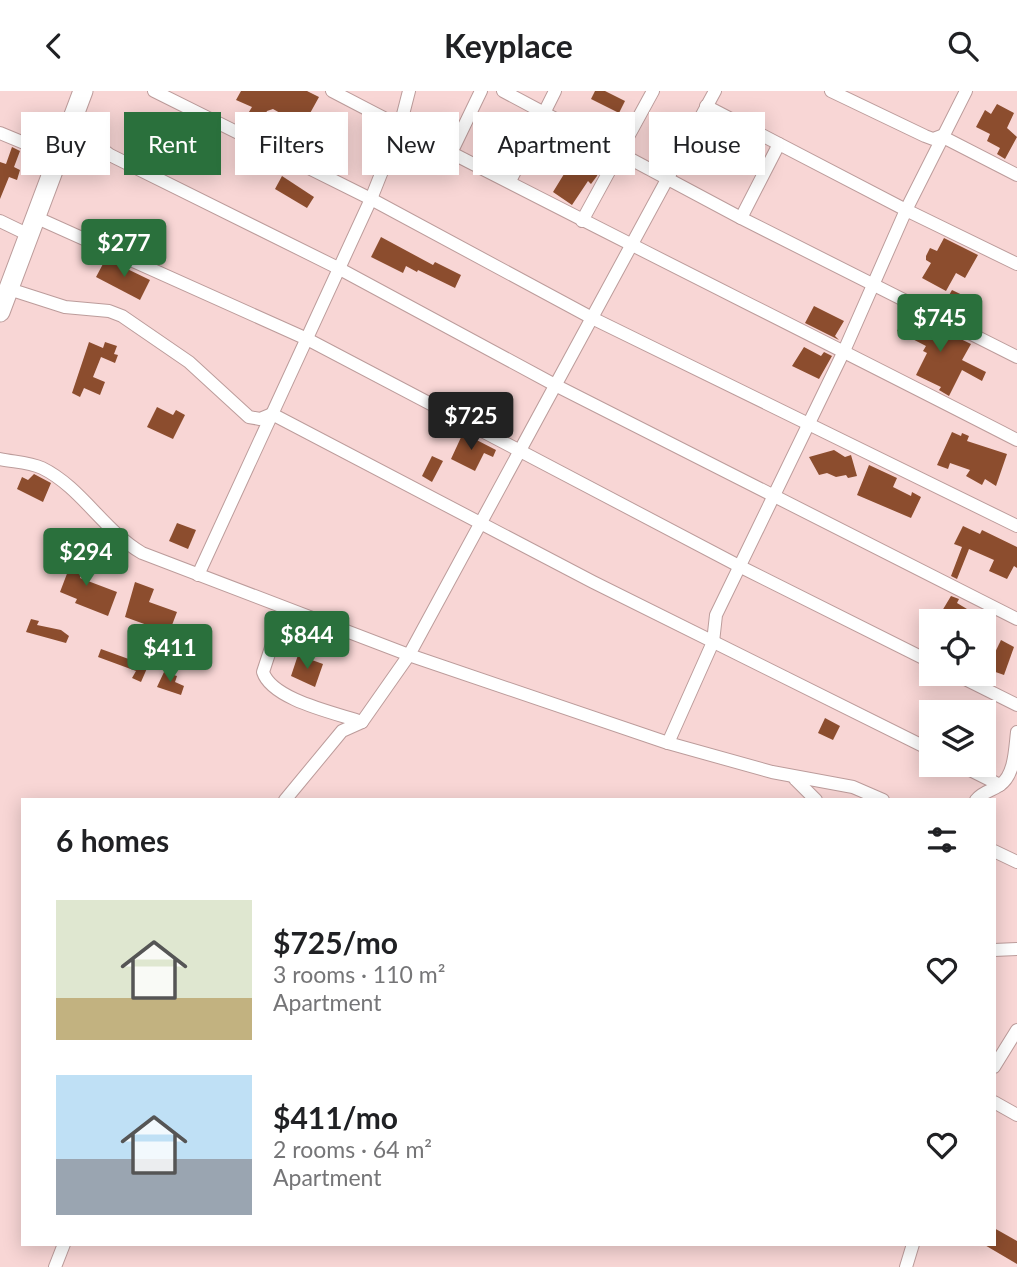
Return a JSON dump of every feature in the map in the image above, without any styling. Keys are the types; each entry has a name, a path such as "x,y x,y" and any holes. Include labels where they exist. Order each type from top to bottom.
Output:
{"highway":[{"path":"75,112 83,91"},
{"path":"0,311 51,175"}],"street":[{"path":"154,91 371,199 592,318 1017,526"},
{"path":"332,91 373,112"},
{"path":"404,112 409,91"},
{"path":"459,137 481,91"},
{"path":"503,91 540,112"},
{"path":"545,112 555,91"},
{"path":"635,124 653,91"},
{"path":"287,798 342,731 362,722 409,655 715,91"},
{"path":"831,91 925,136 933,139 941,136 1017,174"},
{"path":"668,743 713,642 716,615 844,351 941,136 966,91"},
{"path":"706,106 906,210 1017,264"},
{"path":"0,133 21,142"},
{"path":"741,218 779,144"},
{"path":"110,155 338,268 555,385 1017,619"},
{"path":"459,155 631,247 844,351 1017,440"},
{"path":"635,163 1017,357"},
{"path":"198,575 381,175"},
{"path":"510,181 513,175"},
{"path":"582,221 607,175"},
{"path":"0,221 32,226 307,339 739,566 919,656"},
{"path":"9,289 65,307 109,311 122,316 189,362 239,411 260,419 272,414"},
{"path":"272,414 713,642 919,744"},
{"path":"0,459 43,468 55,475 127,544 198,575 409,655 668,743 792,777 852,787 878,798"},
{"path":"284,608 263,672 266,681 283,694 362,722"},
{"path":"979,686 1017,705"},
{"path":"978,798 989,789 1000,785 1010,772 1017,732"},
{"path":"792,777 814,798"},
{"path":"984,777 1000,785"},
{"path":"996,852 1017,862"},
{"path":"996,950 1017,949"},
{"path":"996,1064 1017,1030"},
{"path":"996,1103 1017,1115"},
{"path":"55,1267 63,1246"},
{"path":"906,1267 912,1246"}],"building":[{"path":"241,91 307,91 319,97 311,112 278,112 273,109 266,112 249,112 252,107 236,100"},
{"path":"595,91 605,91 625,101 617,112 591,99"},
{"path":"997,104 1014,113 1007,128 1017,137 1005,159 997,154 1000,148 987,141 990,134 976,127 985,110 991,114"},
{"path":"12,147 20,151 14,167 20,170 17,180 9,177 0,199 0,162 6,164"},
{"path":"563,175 597,175 591,184 588,181 572,205 553,192"},
{"path":"282,176 314,197 307,208 275,189"},
{"path":"144,220 160,228 151,245 135,236"},
{"path":"381,237 433,265 435,262 461,275 455,288 418,270 417,272 406,266 403,273 371,257"},
{"path":"944,238 978,255 965,278 956,273 946,291 922,278 931,263 926,260 930,248 937,251"},
{"path":"104,262 117,264 150,280 140,300 96,277"},
{"path":"952,290 981,304 975,315 963,309 966,305 948,297"},
{"path":"814,306 844,321 835,336 839,340 805,323"},
{"path":"907,313 971,344 962,360 986,372 982,381 962,370 949,396 939,390 941,387 916,375 927,353 923,351 926,346 897,331"},
{"path":"89,342 103,348 105,342 117,346 114,354 118,355 115,363 101,357 93,377 105,382 100,395 84,388 80,397 72,393"},
{"path":"804,347 821,356 824,352 832,356 819,379 792,366"},
{"path":"157,407 173,415 176,410 185,415 173,439 147,427"},
{"path":"952,432 969,436 967,441 1007,454 996,486 985,479 982,485 966,476 970,470 950,463 948,469 937,465"},
{"path":"463,433 496,450 493,457 484,453 475,471 451,459"},
{"path":"834,450 845,457 851,455 857,476 848,478 846,475 836,477 827,473 819,475 809,457"},
{"path":"432,456 443,461 432,482 422,476"},
{"path":"869,465 897,478 893,487 911,496 912,492 921,497 911,518 857,495"},
{"path":"34,474 51,483 43,502 17,489 22,477 28,480"},
{"path":"177,523 196,530 188,549 169,541"},
{"path":"963,526 980,534 982,530 1017,547 1017,568 1014,566 1007,579 989,571 994,560 969,549 957,579 951,576 962,547 954,544"},
{"path":"71,552 87,557 80,578 117,592 108,616 75,603 77,599 60,592 68,571 65,570"},
{"path":"135,582 154,589 149,602 177,612 169,633 125,617"},
{"path":"951,596 959,599 957,603 967,609 943,609"},
{"path":"31,619 39,621 37,625 61,630 69,636 66,643 26,632"},
{"path":"1001,640 1014,647 1004,675 996,672 996,650"},
{"path":"144,643 185,659 181,669 142,649"},
{"path":"101,649 148,666 141,682 132,678 136,671 98,657"},
{"path":"298,655 323,664 315,687 291,676"},
{"path":"164,672 177,676 175,682 184,686 181,695 157,687"},
{"path":"825,718 840,726 833,740 818,733"},
{"path":"996,1229 1017,1241 1017,1264 986,1246 996,1246"}]}
